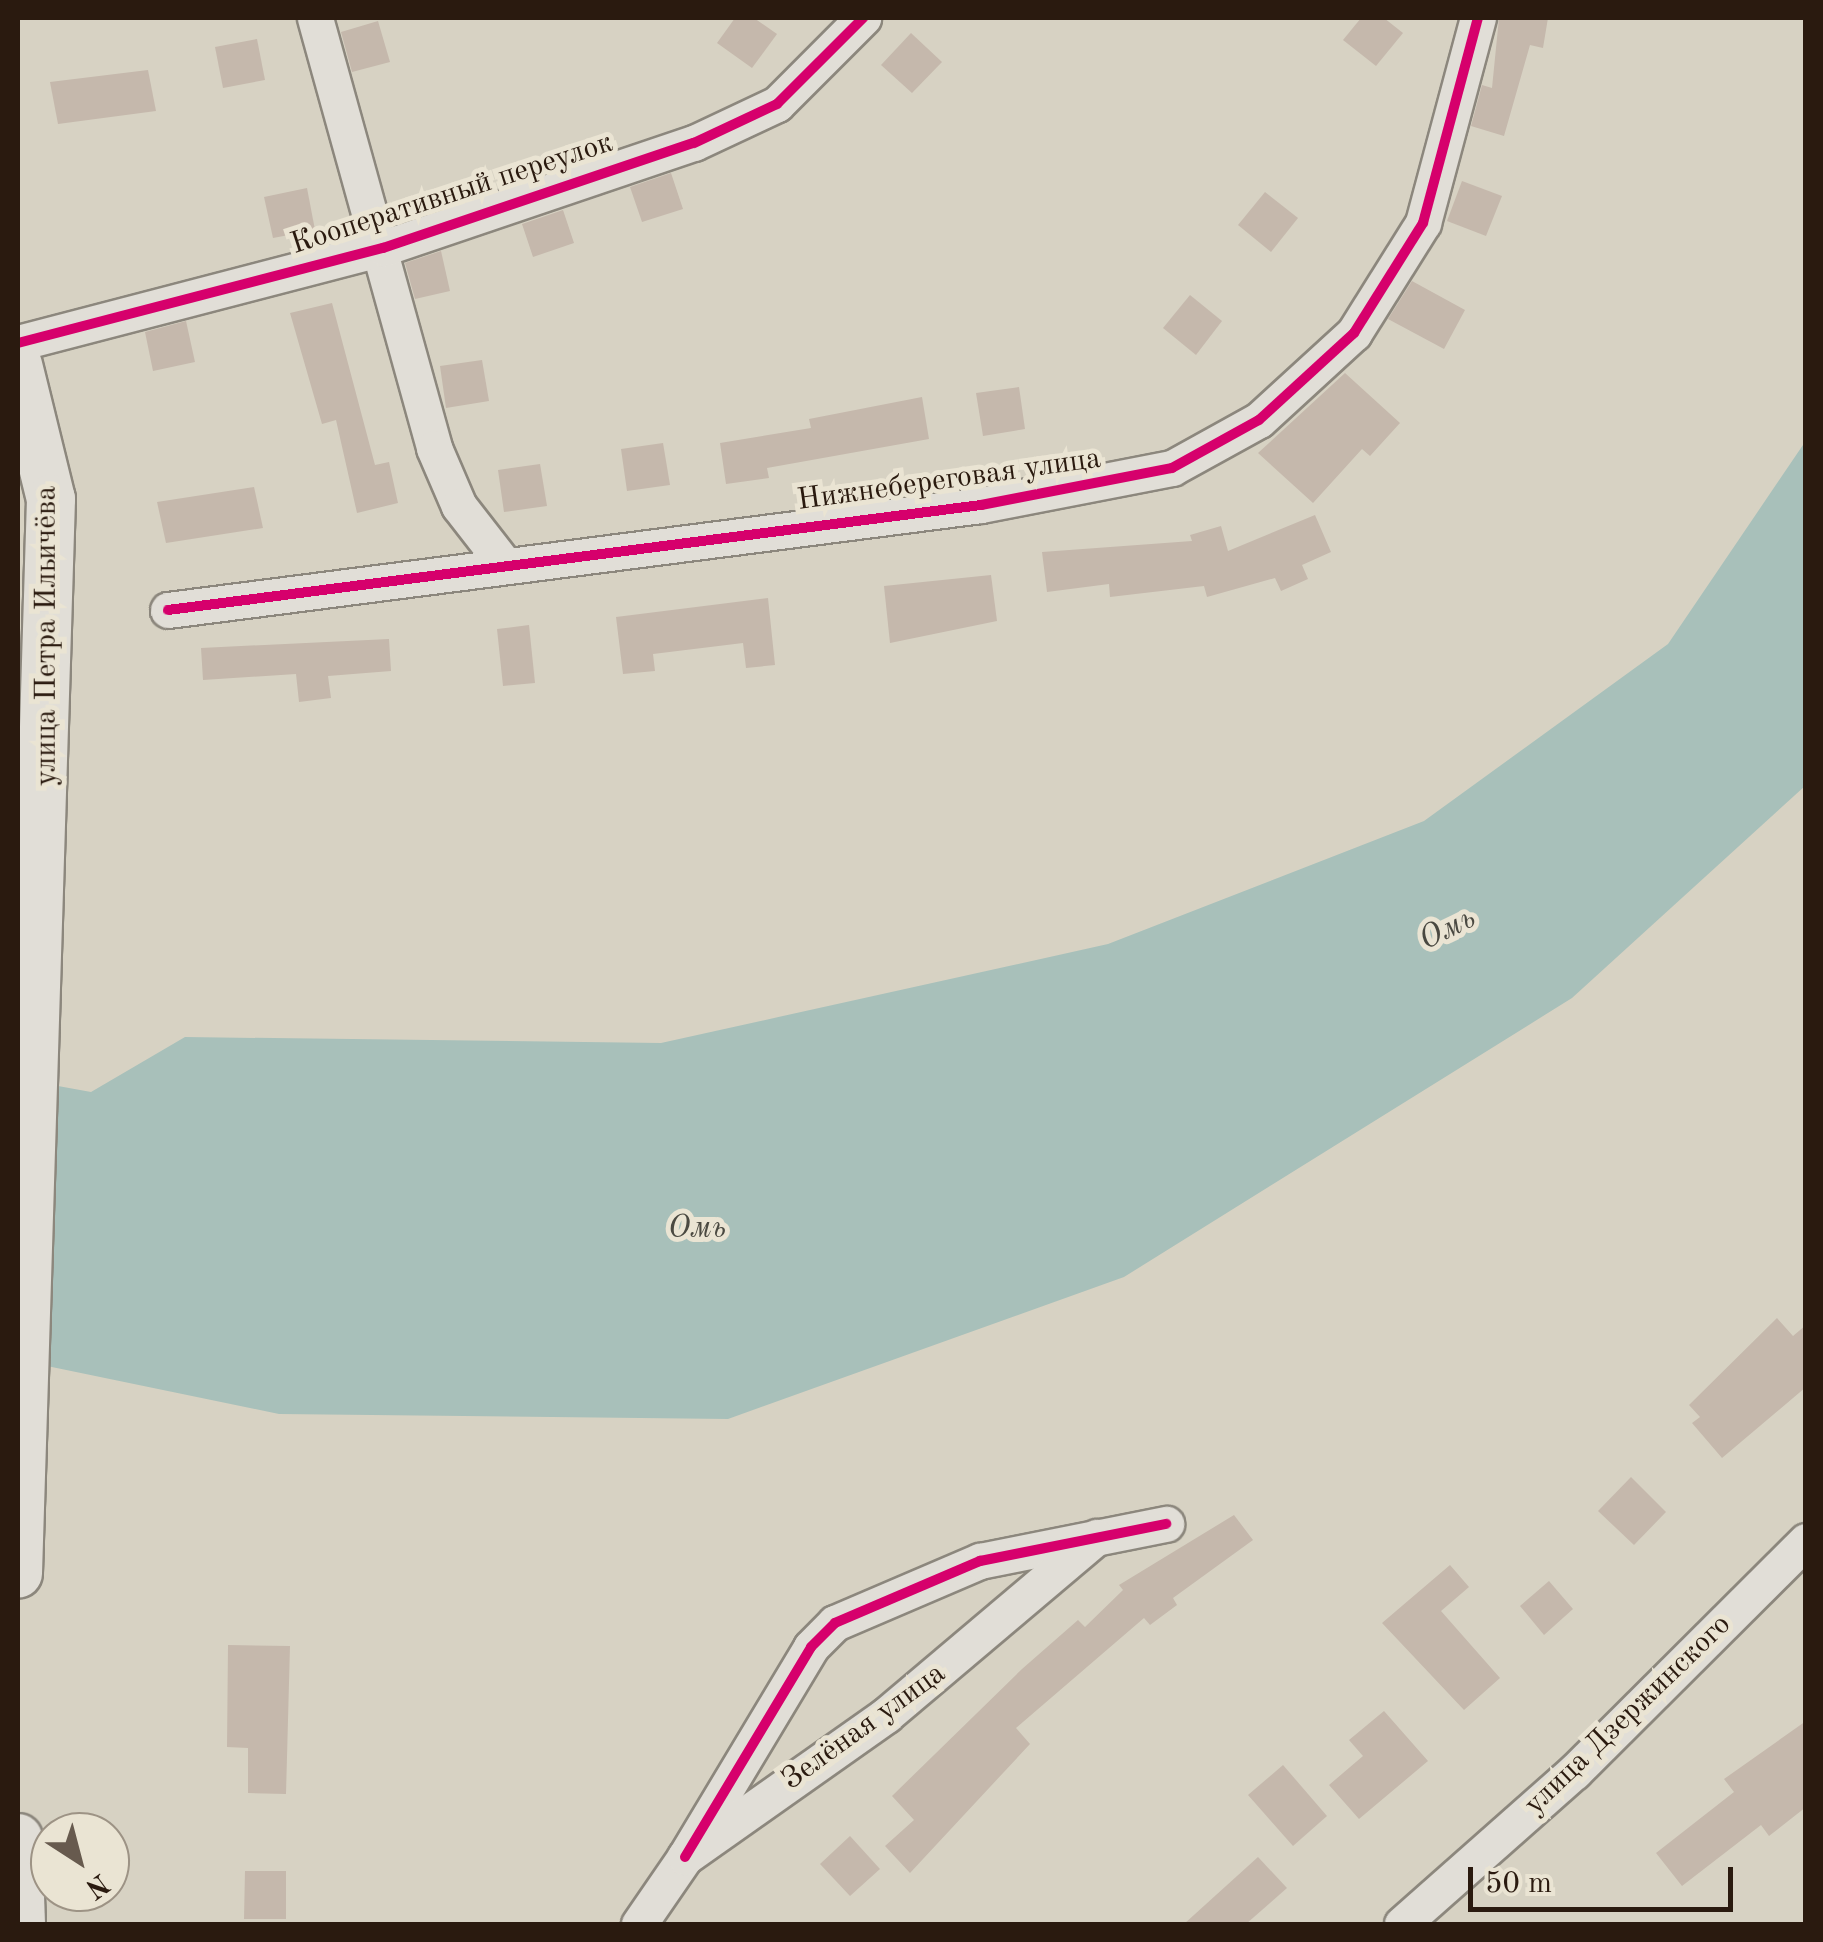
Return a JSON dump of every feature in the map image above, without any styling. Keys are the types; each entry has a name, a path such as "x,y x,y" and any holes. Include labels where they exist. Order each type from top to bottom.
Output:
{"main road":[{"name":"улица Петра Ильичёва","path":"18,365 51,500 45,851 18,1572"},
{"path":"18,1838 21,1924"}],"street":[{"path":"315,18 383,248 434,448 459,506 505,565"},
{"name":"Кооперативный переулок","path":"18,343 383,248 694,143 777,104 863,18"},
{"name":"Нижнебереговая улица","path":"168,610 1084,489 1172,468 1259,420 1354,332 1423,223 1478,18"},
{"path":"685,1857 811,1648 835,1624 980,1561 1166,1524"},
{"name":"Зелёная улица","path":"639,1924 685,1857 886,1715 1099,1535"},
{"name":"улица Дзержинского","path":"1402,1924 1574,1772 1806,1541"}],"water":[{"name":"Омь","path":"1805,442 1805,786 1572,998 1124,1277 728,1419 279,1414 18,1360 47,1084 91,1092 185,1037 661,1043 1108,944 1424,821 1668,644"}],"building":[{"path":"735,18 754,18 777,34 752,68 717,43"},
{"path":"1361,18 1384,18 1403,33 1376,66 1343,40"},
{"path":"1499,18 1548,18 1543,48 1530,45 1504,136 1471,126 1482,85 1492,88"},
{"path":"378,21 390,62 352,72 341,32"},
{"path":"911,33 942,62 912,93 881,65"},
{"path":"257,39 265,80 223,88 215,47"},
{"path":"148,70 156,111 58,124 50,82"},
{"path":"671,173 683,209 642,222 630,187"},
{"path":"1462,181 1502,196 1486,236 1447,221"},
{"path":"307,188 315,230 273,238 264,197"},
{"path":"1265,192 1298,218 1271,252 1238,225"},
{"path":"563,210 574,243 533,257 522,224"},
{"path":"441,251 450,291 415,299 405,263"},
{"path":"1412,281 1465,310 1444,349 1388,319"},
{"path":"1190,295 1222,321 1196,355 1163,328"},
{"path":"332,303 375,465 389,462 398,503 357,513 336,420 322,424 290,313"},
{"path":"186,321 195,362 153,371 145,332"},
{"path":"482,360 489,401 446,408 440,366"},
{"path":"1345,373 1400,423 1370,456 1362,449 1313,503 1258,453"},
{"path":"1019,387 1025,429 983,436 976,393"},
{"path":"922,397 929,439 767,468 769,478 726,484 720,443 811,428 809,419"},
{"path":"663,443 670,485 627,491 621,449"},
{"path":"540,464 547,506 504,512 498,470"},
{"path":"254,487 263,528 166,543 157,502"},
{"path":"1315,515 1331,552 1302,565 1308,579 1281,591 1275,578 1207,597 1204,586 1110,597 1109,584 1047,592 1042,552 1192,541 1190,535 1221,526 1228,551"},
{"path":"991,575 997,621 890,643 884,586"},
{"path":"768,598 775,665 746,668 743,643 653,654 655,671 623,674 616,617"},
{"path":"529,625 535,683 503,686 497,629"},
{"path":"389,639 391,671 328,676 331,698 299,702 296,674 203,680 201,648"},
{"path":"1777,1318 1793,1336 1806,1325 1806,1387 1722,1458 1692,1423 1700,1417 1689,1405"},
{"path":"1631,1477 1666,1512 1634,1545 1598,1511"},
{"path":"1234,1515 1253,1540 1173,1598 1177,1605 1150,1625 1144,1618 1016,1728 1030,1744 910,1873 885,1846 914,1820 892,1796 1022,1669 1078,1620 1085,1627 1123,1590 1119,1585"},
{"path":"1450,1565 1469,1587 1441,1611 1500,1678 1464,1710 1382,1623"},
{"path":"1549,1581 1573,1609 1544,1635 1520,1606"},
{"path":"228,1645 290,1646 286,1794 248,1793 248,1748 227,1747"},
{"path":"1384,1711 1428,1761 1359,1819 1329,1785 1363,1756 1349,1740"},
{"path":"1806,1721 1806,1807 1769,1836 1761,1825 1682,1886 1656,1853 1734,1792 1724,1779"},
{"path":"1283,1765 1327,1816 1293,1846 1248,1795"},
{"path":"850,1836 880,1869 850,1896 820,1864"},
{"path":"1258,1857 1287,1888 1246,1924 1184,1924"},
{"path":"245,1871 286,1871 286,1919 244,1919"}],"cycle path":[{"path":"18,343 383,248 694,143 777,104 863,18"},
{"path":"168,610 981,505 1172,468 1259,420 1354,333 1423,223 1478,18"},
{"path":"685,1857 811,1647 835,1623 980,1561 1166,1524"}]}
